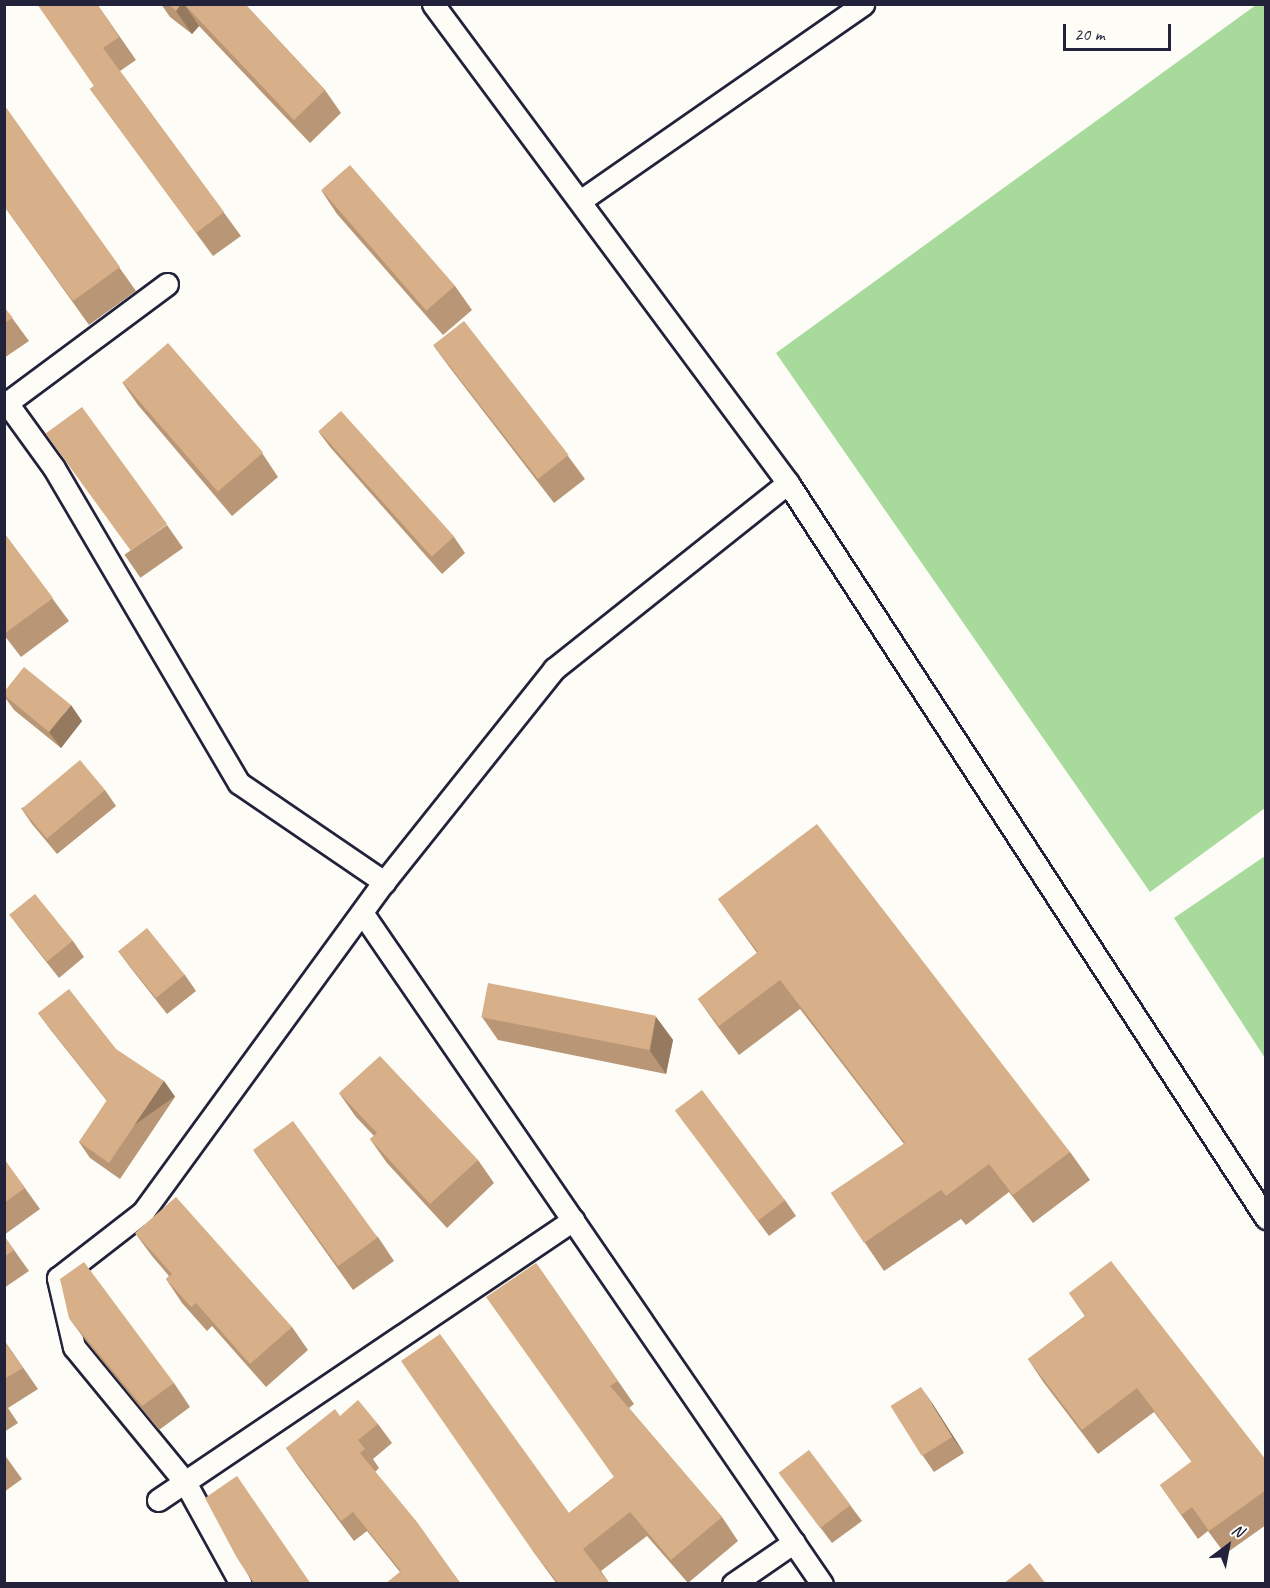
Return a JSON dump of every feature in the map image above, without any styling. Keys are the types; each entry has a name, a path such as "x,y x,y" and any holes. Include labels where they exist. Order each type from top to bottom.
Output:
{"lane":[{"path":"433,4 788,483 1266,1218"},
{"path":"580,201 863,4"},
{"path":"168,284 6,404 54,468 239,783 384,882"},
{"path":"242,1584 185,1482 74,1347 58,1278 143,1212 363,914 384,882 554,669 788,483"},
{"path":"363,914 822,1584"},
{"path":"158,1500 573,1220"},
{"path":"733,1584 794,1542"}],"green space":[{"path":"1256,5 1266,5 1265,808 1150,892 776,353"},
{"path":"1265,856 1265,1058 1174,918"}],"building":[{"path":"37,4 97,4 119,37 103,48 224,212 196,233 90,89 94,86"},
{"path":"168,4 181,4 176,11"},
{"path":"184,4 245,4 325,90 294,120"},
{"path":"4,105 120,267 73,301 4,206"},
{"path":"350,165 455,286 426,311 321,190"},
{"path":"4,307 13,318 4,323"},
{"path":"464,321 569,455 538,479 433,345"},
{"path":"168,343 263,452 218,492 123,382"},
{"path":"82,407 167,524 131,551 46,433"},
{"path":"341,411 454,537 432,557 319,431"},
{"path":"4,533 53,598 4,634"},
{"path":"24,667 71,705 49,732 4,695"},
{"path":"80,760 105,790 47,839 22,809"},
{"path":"817,824 1070,1152 1013,1195 989,1164 946,1196 941,1190 864,1243 831,1193 905,1143 780,980 719,1026 698,999 758,952 718,899"},
{"path":"35,894 73,941 47,961 9,915"},
{"path":"147,928 185,975 156,998 118,951"},
{"path":"488,983 656,1016 649,1050 481,1017"},
{"path":"69,989 116,1049 164,1081 109,1163 79,1142 107,1100 38,1013"},
{"path":"380,1056 478,1160 430,1204 370,1139 377,1133 339,1093"},
{"path":"702,1090 785,1200 758,1221 675,1110"},
{"path":"293,1121 378,1237 338,1266 253,1150"},
{"path":"4,1159 25,1188 4,1203"},
{"path":"176,1197 292,1327 250,1364 196,1303 191,1307 166,1279 172,1274 135,1233"},
{"path":"4,1236 14,1250 4,1257"},
{"path":"1111,1261 1266,1460 1266,1490 1209,1531 1192,1507 1181,1515 1160,1485 1192,1461 1137,1388 1082,1430 1028,1359 1086,1316 1069,1293"},
{"path":"84,1262 174,1383 142,1406 69,1318 60,1279"},
{"path":"536,1263 618,1381 610,1386 722,1517 671,1560 630,1512 583,1549 610,1584 559,1584 532,1550 401,1361 440,1334 569,1513 614,1477 486,1297"},
{"path":"4,1341 23,1368 4,1379"},
{"path":"921,1387 952,1437 922,1456 890,1406"},
{"path":"358,1400 378,1424 358,1440 365,1449 360,1453 417,1522 461,1584 385,1584 401,1571 353,1512 341,1521 286,1448 335,1409 340,1416"},
{"path":"809,1450 851,1505 820,1528 779,1473"},
{"path":"237,1476 311,1584 254,1584 237,1558 205,1498"},
{"path":"1030,1563 1046,1584 1003,1584"}]}
